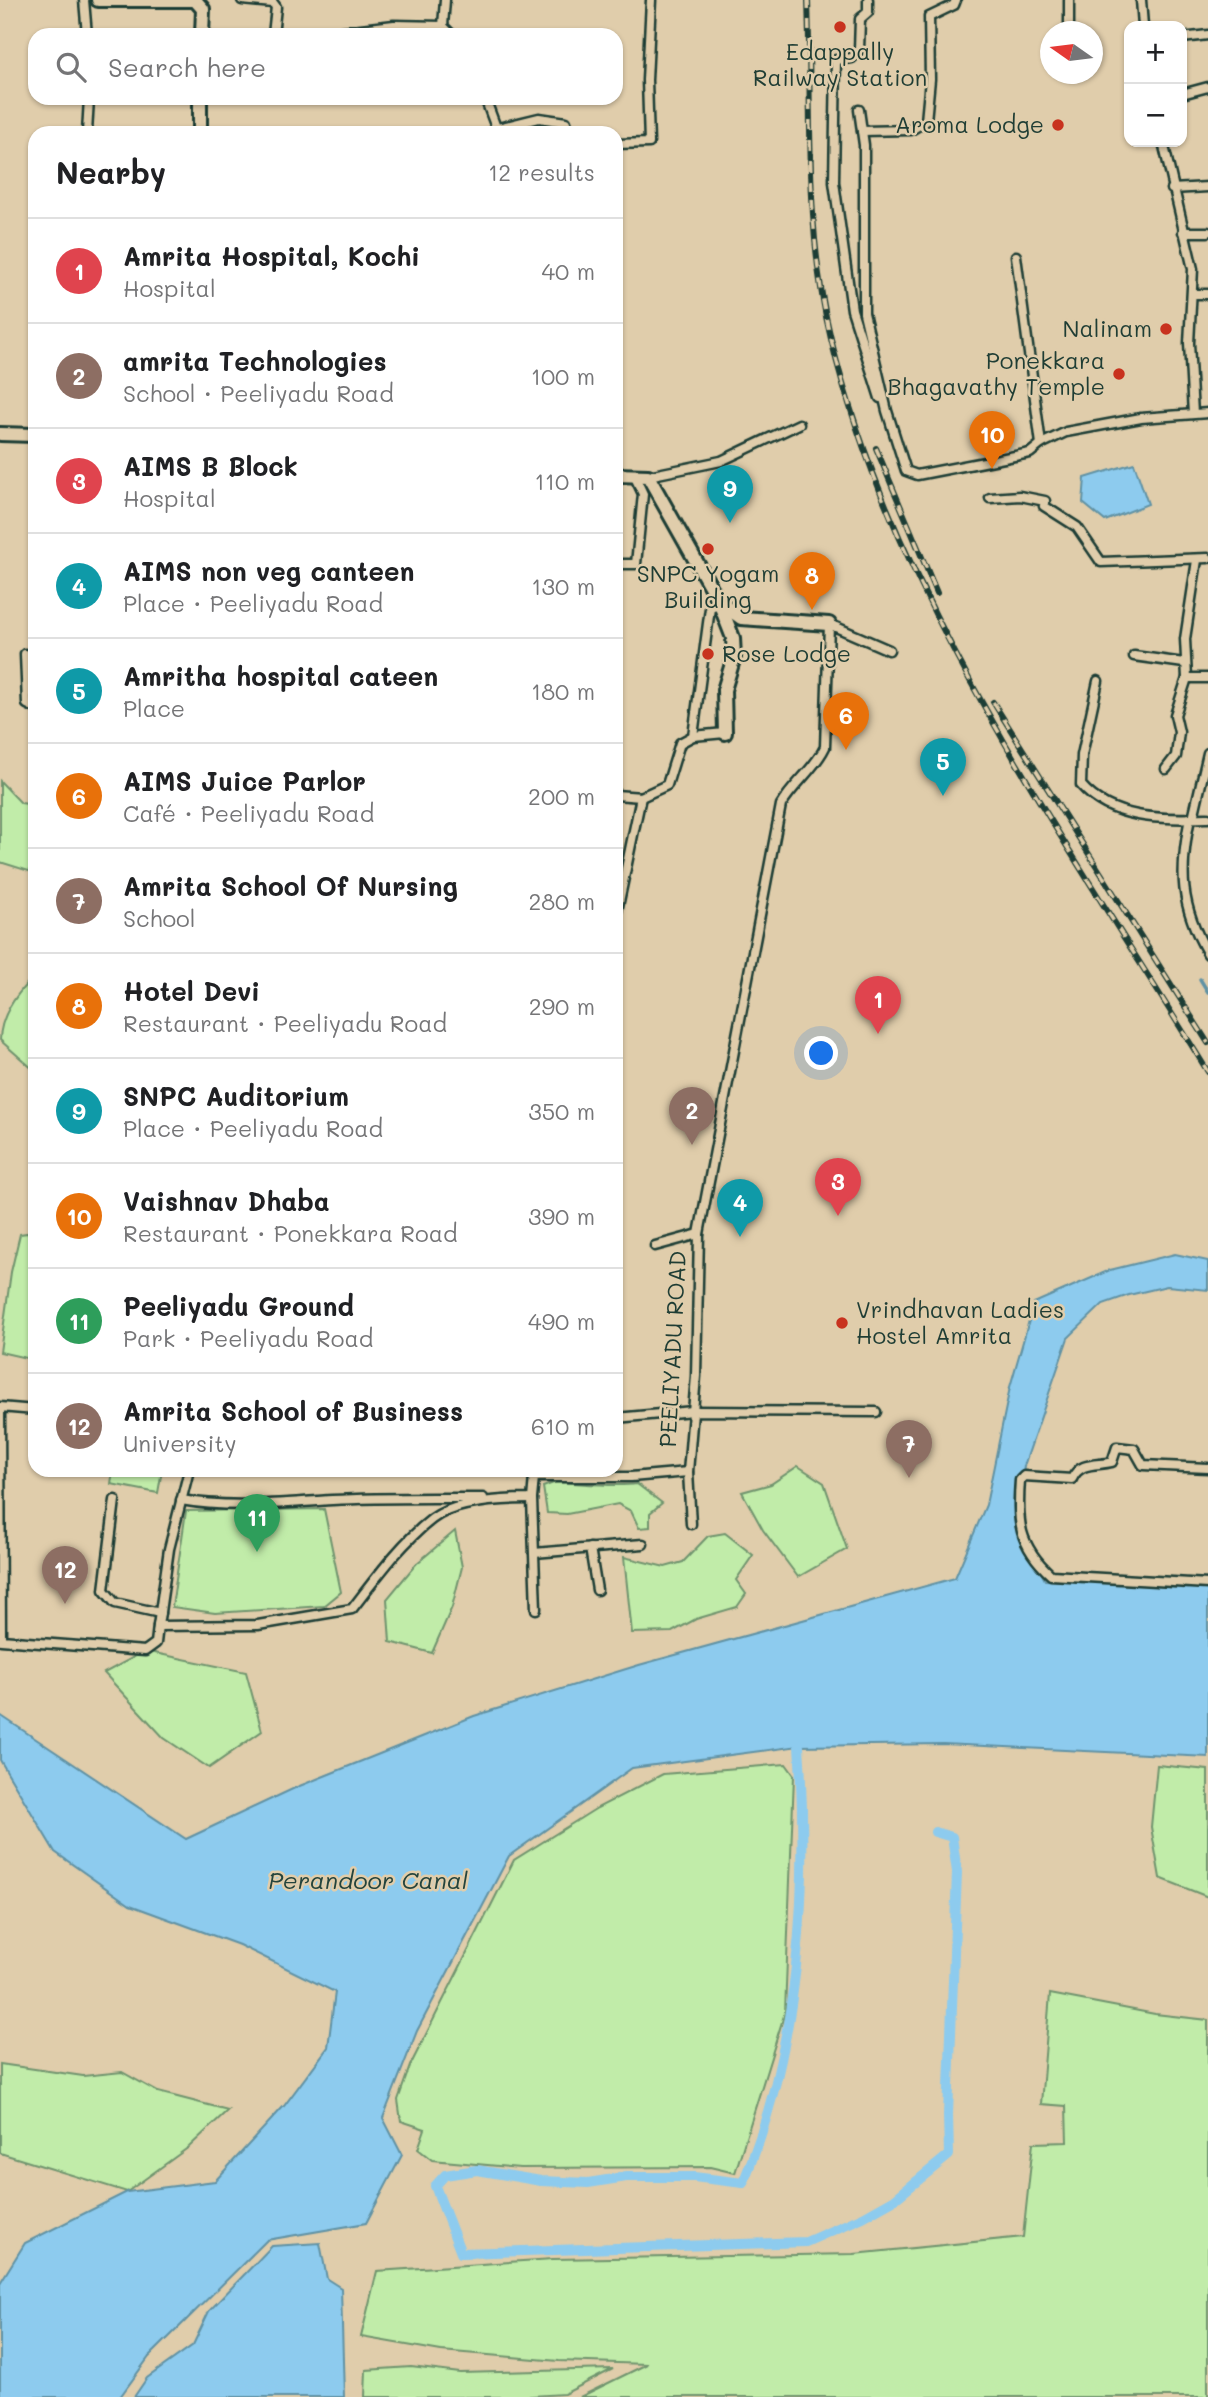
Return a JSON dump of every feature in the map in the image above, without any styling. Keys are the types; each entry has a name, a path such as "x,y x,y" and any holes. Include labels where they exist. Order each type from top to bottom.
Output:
{"street":[{"path":"84,0 86,28"},
{"path":"98,0 194,0 203,9 202,28"},
{"path":"242,0 273,3 276,7 274,28"},
{"path":"369,28 394,25 443,26 445,0"},
{"path":"623,144 649,143 647,80 650,0"},
{"path":"868,0 868,12 860,19 859,50 852,58 836,60 834,182 852,310 883,408 887,411"},
{"path":"862,131 911,130 926,121 930,79 929,18 954,5 956,0"},
{"path":"1069,0 1069,21"},
{"path":"1140,0 1142,21"},
{"path":"1187,37 1208,35"},
{"path":"1187,93 1208,87"},
{"path":"88,126 89,105"},
{"path":"200,105 200,126"},
{"path":"488,105 496,126"},
{"path":"859,110 862,131 864,313 887,411 906,471 917,475 1030,453 1041,444 1066,432 1140,418 1208,413"},
{"path":"514,126 539,118 566,122 567,126"},
{"path":"1164,147 1193,269 1189,343 1193,414"},
{"path":"1172,189 1208,187"},
{"path":"1183,232 1208,232"},
{"path":"1016,256 1041,444"},
{"path":"1193,294 1208,294"},
{"path":"623,475 641,476 720,460 799,424"},
{"path":"0,434 28,435"},
{"path":"623,564 636,564 643,494 641,476"},
{"path":"623,796 641,797 667,785 680,743 693,736 725,733 724,690 734,657 733,638 719,602 641,476"},
{"path":"990,498 1020,496 1045,504 1077,527 1101,562 1208,558"},
{"path":"1166,769 1176,756 1179,732 1175,715 1187,678 1184,663 1198,560"},
{"path":"719,602 741,618 829,624 889,650"},
{"path":"693,736 710,608 719,602"},
{"name":"PEELIYADU ROAD","path":"532,1499 534,1477 631,1477 688,1472 696,1376 699,1234 781,805 819,760 825,747 828,730 829,624"},
{"path":"25,654 28,704"},
{"path":"1134,656 1184,663"},
{"path":"1187,678 1208,678"},
{"path":"1098,681 1082,755 1081,785 1094,800 1151,819 1208,817"},
{"path":"1208,753 1182,854 1183,891 1190,922 1208,954"},
{"path":"623,883 641,797"},
{"path":"655,1247 699,1234"},
{"path":"28,1409 0,1407 1,1640 145,1651 156,1643 169,1549 187,1477"},
{"path":"623,1417 693,1410 876,1412"},
{"path":"1208,1468 1143,1465 1134,1449 1117,1447 1112,1462 1087,1464 1075,1472 1072,1479 1024,1476 1020,1479 1017,1521 1037,1563 1051,1575 1208,1584"},
{"path":"688,1472 691,1524"},
{"path":"181,1500 206,1505 260,1505 334,1499 532,1499 536,1609"},
{"path":"158,1626 258,1625 352,1609 385,1567 433,1517 490,1499"},
{"path":"116,1500 104,1590 115,1603 160,1613"},
{"path":"534,1553 643,1544"},
{"path":"590,1548 597,1590"}],"green space":[{"path":"0,781 21,803 28,804 28,871 0,862"},
{"path":"28,983 28,1065 0,1040 3,1022"},
{"path":"28,1233 28,1358 0,1352 11,1272 20,1234"},
{"path":"798,1466 824,1483 847,1549 798,1577 763,1530 742,1492 771,1484"},
{"path":"112,1477 161,1477 158,1493 111,1484"},
{"path":"556,1482 637,1484 662,1503 650,1513 650,1527 639,1528 631,1511 618,1504 567,1514 547,1513 543,1487"},
{"path":"324,1509 341,1592 324,1606 215,1613 172,1607 186,1511"},
{"path":"455,1531 462,1567 452,1607 432,1653 390,1642 387,1599 416,1564"},
{"path":"725,1533 753,1555 736,1580 746,1594 737,1607 696,1619 672,1632 632,1633 624,1557 665,1567 683,1562 708,1536"},
{"path":"145,1651 246,1672 262,1731 209,1768 164,1738 104,1673"},
{"path":"786,1764 794,1775 785,2012 735,2173 710,2167 520,2168 432,2160 418,2149 425,2129 401,2121 398,2100 410,2066 514,1860 597,1808 663,1774"},
{"path":"1157,1765 1208,1770 1208,1897 1160,1878 1151,1827"},
{"path":"1050,1994 1155,2014 1208,2020 1208,2397 580,2397 647,2364 559,2361 441,2351 361,2337 377,2271 553,2259 854,2254 1023,2237 1033,2143 1067,2142 1066,2106 1041,2104"},
{"path":"0,2064 83,2076 122,2072 158,2092 228,2110 189,2147 127,2192 0,2153"},
{"path":"411,2367 460,2373 613,2369 564,2394 516,2397 365,2397 366,2370"}],"water":[{"path":"1134,463 1148,504 1105,521 1083,503 1085,478"},
{"name":"Perandoor Canal","path":"1175,1254 1208,1261 1208,1290 1167,1286 1129,1295 1103,1304 1068,1338 1024,1466 1016,1525 1045,1580 1208,1584 1208,1757 943,1744 799,1746 632,1768 509,1856 417,2031 383,2118 402,2155 366,2223 267,2240 149,2357 120,2397 0,2397 0,2283 25,2243 127,2192 215,2181 284,2106 328,2047 335,1992 239,1945 130,1905 55,1852 0,1760 0,1715 186,1839 297,1787 474,1716 639,1665 955,1578 986,1505 1010,1387 1034,1303 1110,1270"},
{"path":"320,2243 327,2279 341,2288 344,2397 134,2397 147,2378 193,2345 209,2311 272,2246"}],"waterway":[{"path":"1200,979 1208,992"},
{"path":"799,1746 802,1856 796,1968 777,2078 762,2132 743,2183 694,2177 626,2177 588,2183 541,2181 477,2170 445,2175 435,2186 461,2253 806,2242 863,2217 895,2199 949,2155 948,2115 957,1872 952,1837 935,1832"}],"railway":[{"path":"808,0 811,170 817,255 831,339 860,437 897,533 941,627 991,719 1208,1072"},
{"path":"876,448 937,593"},
{"path":"993,702 1208,1043"}],"place":[{"name":"Edappally Railway Station","path":"840,27"},
{"name":"Aroma Lodge","path":"1058,125"},
{"name":"Nalinam","path":"1166,329"},
{"name":"Ponekkara Bhagavathy Temple","path":"1119,374"},
{"name":"Vaishnav Dhaba","path":"992,469"},
{"name":"SNPC Auditorium","path":"730,523"},
{"name":"SNPC Yogam Building","path":"708,549"},
{"name":"Hotel Devi","path":"812,610"},
{"name":"Rose Lodge","path":"708,654"},
{"name":"AIMS Juice Parlor","path":"846,750"},
{"name":"Amritha hospital cateen","path":"943,796"},
{"name":"Amrita Hospital, Kochi","path":"878,1034"},
{"name":"amrita Technologies","path":"692,1145"},
{"name":"AIMS B Block","path":"838,1216"},
{"name":"AIMS non veg canteen","path":"740,1237"},
{"name":"Vrindhavan Ladies Hostel Amrita","path":"842,1323"},
{"name":"Amrita School Of Nursing","path":"909,1478"},
{"name":"Peeliyadu Ground","path":"257,1552"},
{"name":"Amrita School of Business","path":"65,1604"}]}
